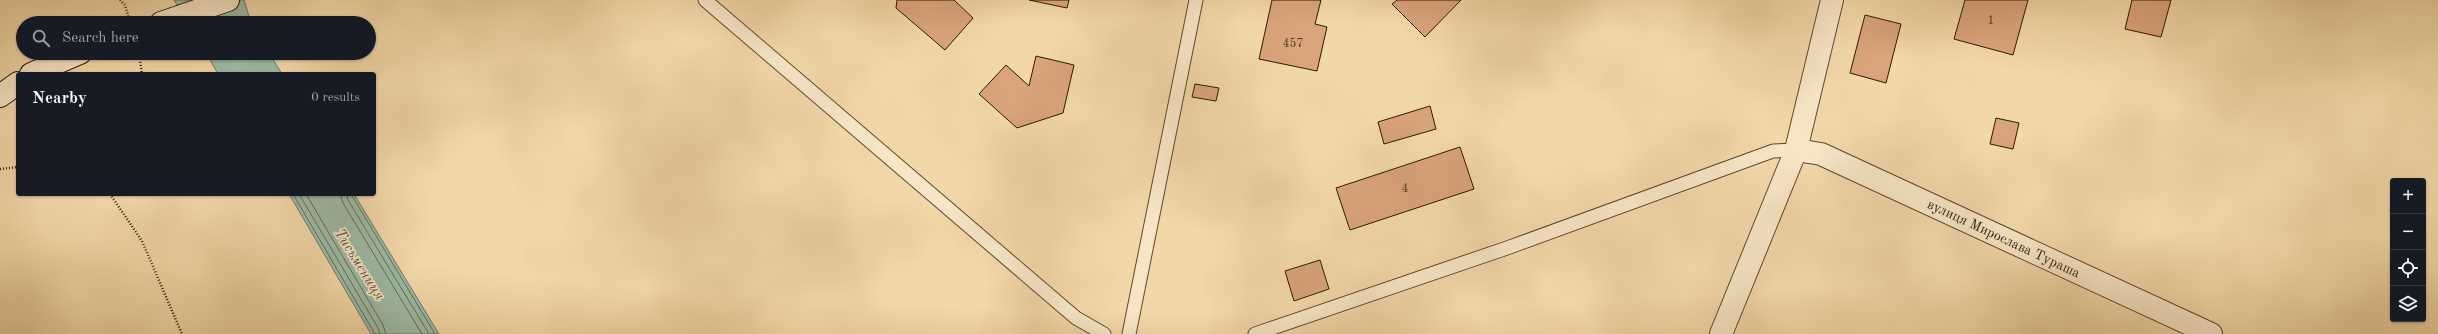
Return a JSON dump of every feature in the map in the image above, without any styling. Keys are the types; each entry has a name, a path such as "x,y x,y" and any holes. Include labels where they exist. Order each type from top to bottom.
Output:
{"street":[{"path":"181,16 228,0"},
{"path":"1721,334 1796,150 1832,0"},
{"path":"36,72 64,60"},
{"path":"0,96 16,84"},
{"name":"вулиця Мирослава Тураша","path":"1796,150 1821,154 2211,334"}],"lane":[{"path":"705,0 1076,318 1104,334"},
{"path":"1129,334 1196,0"},
{"path":"1255,334 1507,248 1773,151 1796,150"}],"path":[{"path":"120,0 125,5 128,16"},
{"path":"139,60 142,72"},
{"path":"0,169 16,167"},
{"path":"111,196 142,241 182,334"}],"water":[{"path":"174,0 244,0 249,16 184,16"},
{"path":"210,60 273,60 281,72 217,72"},
{"name":"Тисьмениця","path":"290,196 355,196 439,334 371,334"}],"building":[{"path":"897,0 954,0 973,18 945,50 896,8"},
{"path":"1029,0 1069,0 1067,8"},
{"path":"1272,0 1321,0 1315,24 1327,27 1317,71 1259,59"},
{"path":"1397,0 1461,0 1425,37 1392,4"},
{"path":"1965,0 2028,0 2013,55 1954,39"},
{"path":"2132,0 2171,0 2161,37 2125,29"},
{"path":"1865,15 1901,24 1886,83 1850,73"},
{"path":"1036,56 1074,65 1063,113 1017,128 979,94 1006,65 1029,86"},
{"path":"1195,84 1219,88 1216,101 1192,97"},
{"path":"1430,106 1436,129 1384,144 1378,122"},
{"path":"1996,118 2019,123 2013,149 1990,144"},
{"path":"1460,147 1474,189 1350,230 1336,188"},
{"path":"1320,260 1329,289 1294,301 1285,271"}]}
